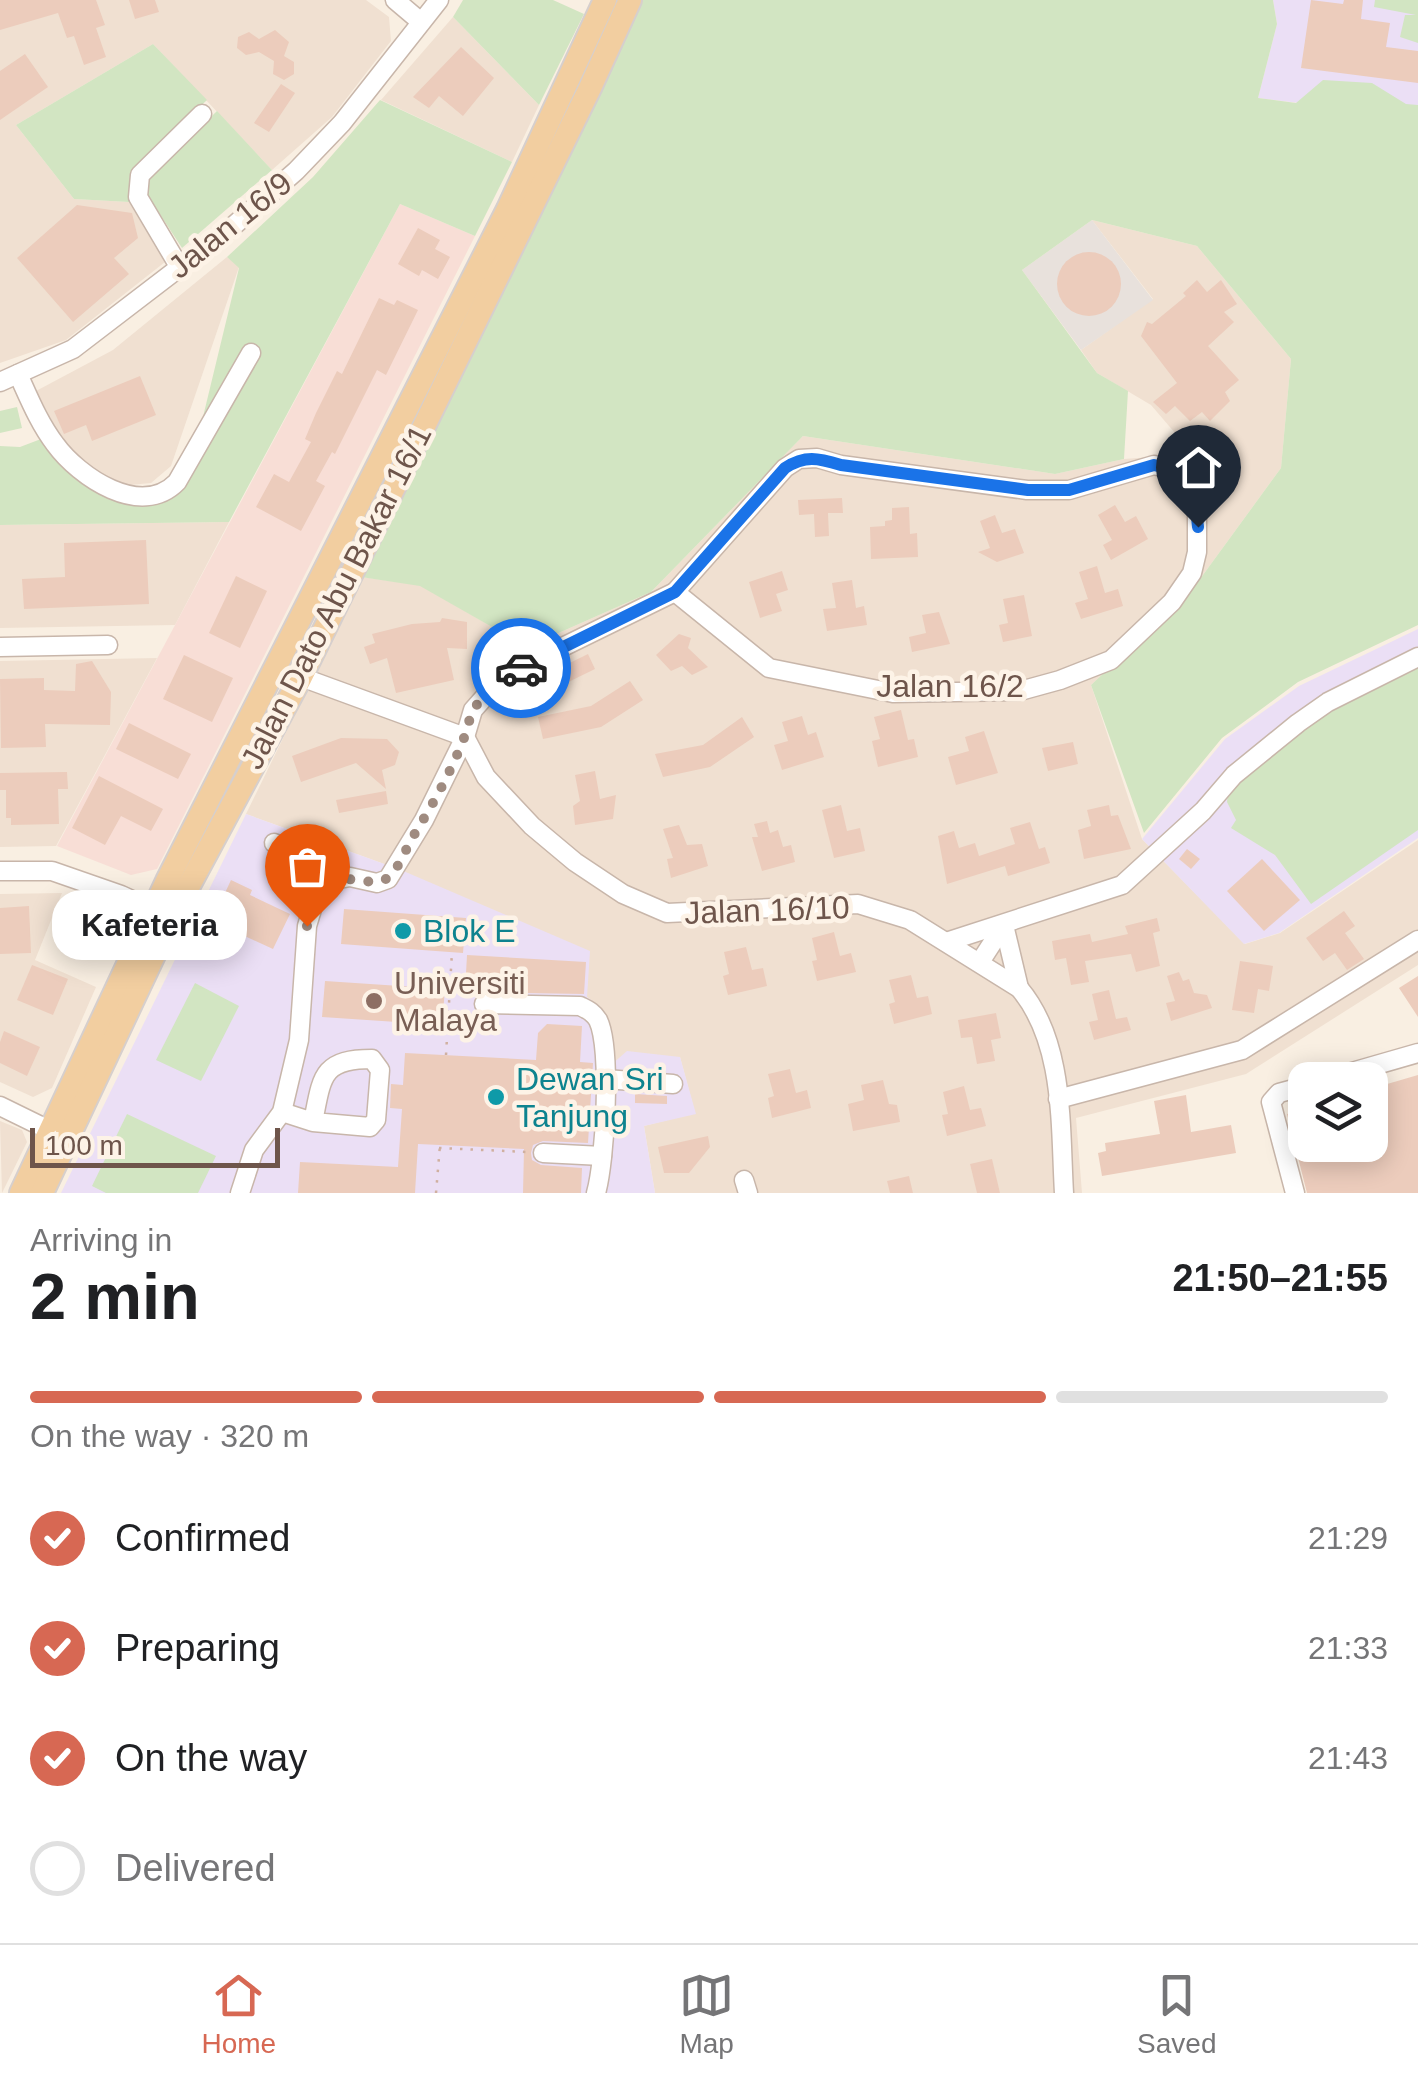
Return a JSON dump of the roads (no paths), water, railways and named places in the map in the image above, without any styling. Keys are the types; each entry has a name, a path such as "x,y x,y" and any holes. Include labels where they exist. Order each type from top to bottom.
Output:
{"main road":[{"name":"Jalan Dato Abu Bakar 16/1","path":"21,1193 508,209 605,0"},
{"name":"Jalan Dato Abu Bakar 16/1","path":"42,1193 162,914 300,677 630,0"}],"street":[{"path":"395,0 422,22"},
{"name":"Jalan 16/9","path":"0,382 73,349 231,228 296,171 342,123 439,0"},
{"path":"180,268 138,197 140,175 202,114"},
{"path":"18,374 52,442 79,470 120,492 152,496 162,494 177,482 252,353"},
{"name":"Jalan 16/2","path":"334,880 350,876 377,883 388,879 424,820 465,737 473,710 496,684 528,664 675,592 785,468 799,458 1028,490 1069,490 1154,465 1182,472 1194,488 1197,552 1192,573 1172,602 1111,660 1020,691 893,693 769,668 675,592"},
{"path":"0,647 108,645"},
{"path":"946,942 1122,885 1203,811 1234,775 1298,723 1328,702 1418,657"},
{"path":"300,677 465,737"},
{"name":"Jalan 16/10","path":"465,737 486,777 532,826 623,894 667,913 858,904 910,920 1019,988 1041,1020 1058,1099 1064,1193"},
{"path":"240,1193 254,1150 282,1112 299,1040 310,910 316,896 334,880 331,871 274,843"},
{"path":"0,872 52,871 162,914"},
{"path":"980,962 1004,924"},
{"path":"1004,924 1019,988"},
{"path":"1058,1099 1242,1050 1418,940"},
{"path":"484,1004 580,1006 593,1012 600,1025 605,1079 602,1156 596,1193"},
{"path":"1387,1062 1418,1053"},
{"path":"282,1112 313,1122 370,1126 376,1120 380,1070 372,1059 344,1059 332,1064 318,1097 313,1122"},
{"path":"605,1079 674,1084"},
{"path":"1288,1091 1279,1093 1271,1102 1295,1193"},
{"path":"0,1106 51,1131"},
{"path":"543,1153 602,1156"}],"place":[{"name":"Kafeteria","path":"307,926"},
{"name":"Blok E","path":"403,931"},
{"name":"Universiti Malaya","path":"374,1001"},
{"name":"Dewan Sri Tanjung","path":"496,1097"}]}
